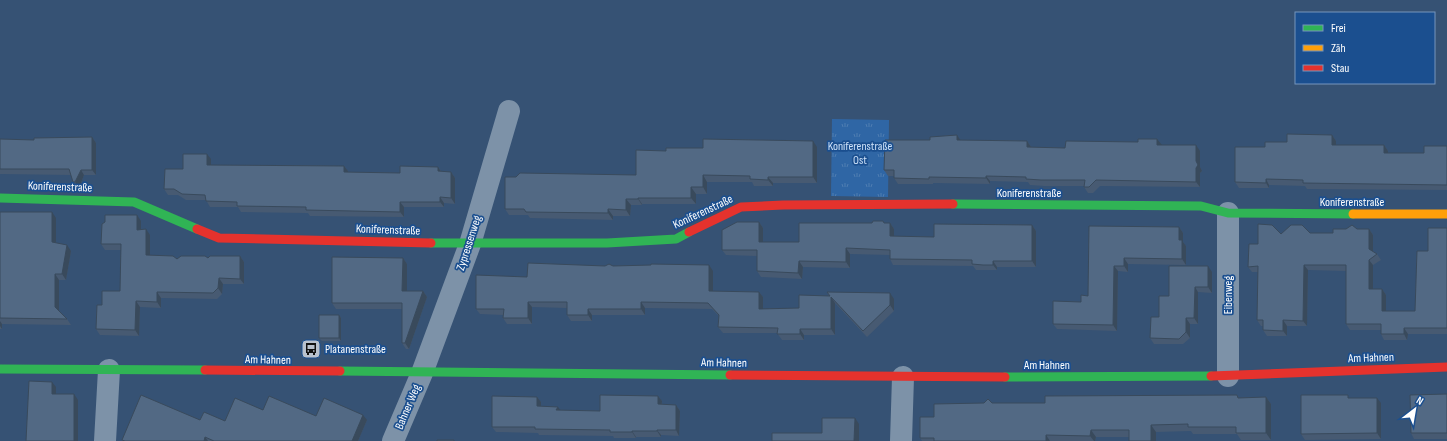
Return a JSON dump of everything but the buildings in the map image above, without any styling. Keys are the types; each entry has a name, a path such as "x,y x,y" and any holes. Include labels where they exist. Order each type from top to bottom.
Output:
{"street":[{"name":"Zypressenweg","path":"422,373 470,244 509,110"},
{"name":"Koniferenstraße","path":"0,198 134,202 219,238 470,244 607,243 676,239 741,207 783,205 924,204 1201,206 1228,214 1447,214"},
{"name":"Eibenweg","path":"1228,214 1228,376"},
{"name":"Am Hahnen","path":"0,369 903,377 1228,376 1447,367"},
{"path":"105,441 109,370"},
{"name":"Bahner Weg","path":"394,441 422,373"},
{"path":"901,441 903,377"}],"green space":[{"name":"Koniferenstraße Ost","path":"832,119 889,120 888,197 831,196"}],"traffic: fast":[{"path":"0,198 134,202 197,229"},
{"path":"953,204 1201,206 1228,213 1353,214"},
{"path":"431,243 607,243 676,239 689,232"},
{"path":"0,369 205,370"},
{"path":"340,371 730,375"},
{"path":"1005,377 1211,376"}],"traffic: slow":[{"path":"1353,214 1447,214"}],"traffic: jam":[{"path":"689,232 741,207 783,205 953,204"},
{"path":"197,229 219,238 431,243"},
{"path":"1211,376 1447,367"},
{"path":"205,370 340,371"},
{"path":"730,375 1005,377"}],"place":[{"name":"Platanenstraße","path":"311,349"}]}
